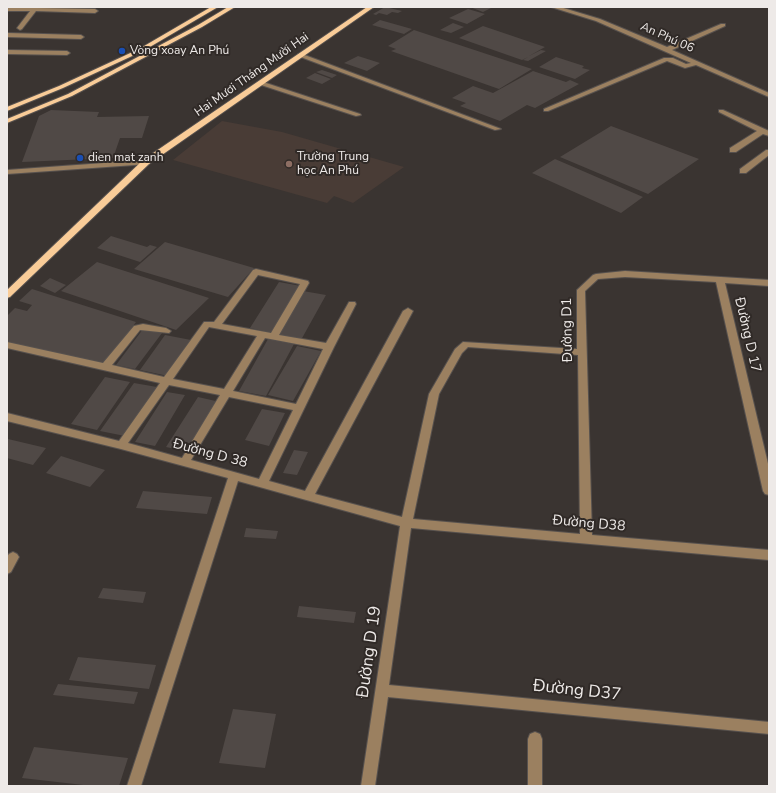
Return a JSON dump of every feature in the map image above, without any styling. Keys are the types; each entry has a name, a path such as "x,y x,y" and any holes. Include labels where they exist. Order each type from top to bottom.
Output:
{"main road":[{"path":"7,109 61,87 141,50 215,7"},
{"path":"7,121 70,94 200,26 232,7"},
{"name":"Hai Mươi Tháng Mười Hai","path":"7,295 146,162 371,7"}],"street":[{"name":"An Phú 06","path":"554,7 598,20 769,95"},
{"path":"7,9 35,8 95,11"},
{"path":"20,28 35,8"},
{"path":"666,50 723,25"},
{"path":"7,35 81,37"},
{"path":"7,52 67,53"},
{"path":"300,55 497,129"},
{"path":"546,110 666,59 671,59 686,66 696,64"},
{"path":"260,83 358,115"},
{"path":"721,111 766,132"},
{"path":"733,150 766,132"},
{"path":"743,171 769,152"},
{"path":"7,172 146,162"},
{"path":"216,326 256,272 305,283 273,337"},
{"name":"Đường D1","path":"586,538 581,290 596,277 624,274 769,283"},
{"name":"Đường D 17","path":"720,280 769,491"},
{"path":"262,484 329,347 352,304"},
{"path":"308,496 408,311"},
{"path":"121,445 207,324 329,347"},
{"path":"105,367 137,328 143,327 166,331"},
{"path":"184,463 262,335"},
{"name":"Đường D 19","path":"368,786 406,523 434,394 458,351 466,344 582,352"},
{"path":"7,346 299,408"},
{"name":"Đường D 38","path":"7,417 121,445 406,523"},
{"path":"134,786 234,476"},
{"name":"Đường D38","path":"406,523 769,555"},
{"path":"7,569 13,557"},
{"name":"Đường D37","path":"382,690 769,728"},
{"path":"535,739 535,786"}],"shaded area":[{"name":"Trường Trung học An Phú","path":"222,121 282,132 404,167 353,203 334,196 327,203 173,160"}],"building":[{"path":"385,7 402,11 398,13 392,12 387,15 379,13 376,15 373,14"},
{"path":"470,7 487,7 491,8 483,12"},
{"path":"468,9 485,14 467,24 449,18"},
{"path":"380,20 412,29 404,34 372,25"},
{"path":"453,23 464,27 451,33 440,30"},
{"path":"483,26 545,47 529,56 541,50 546,51 528,61 523,60 528,57 522,60 459,38"},
{"path":"414,30 532,69 499,89 391,51 396,49 388,46"},
{"path":"358,56 380,63 367,71 344,63"},
{"path":"556,57 584,66 582,68 590,70 575,79 539,67"},
{"path":"322,70 337,75 332,78 316,72"},
{"path":"533,71 566,82 570,80 579,84 535,108 527,105 500,121 460,106 466,103 452,98 473,86 493,93"},
{"path":"315,73 331,79 322,84 306,78"},
{"path":"51,110 99,112 97,117 149,116 142,138 120,138 113,158 22,162 39,116"},
{"path":"611,126 699,159 648,194 560,157"},
{"path":"555,159 643,197 621,213 532,173"},
{"path":"111,236 147,247 150,245 157,247 140,262 97,248"},
{"path":"165,242 254,268 228,297 134,269"},
{"path":"97,262 209,298 176,330 61,291"},
{"path":"50,278 66,285 55,293 40,286"},
{"path":"279,282 301,286 273,333 250,328"},
{"path":"32,289 136,322 106,363 7,343 7,316 15,308 27,311 32,305 19,301"},
{"path":"303,291 326,295 301,340 277,335"},
{"path":"143,329 162,333 135,369 116,365"},
{"path":"165,335 191,340 168,376 140,370"},
{"path":"268,339 294,344 266,396 239,391"},
{"path":"297,346 321,351 293,401 268,395"},
{"path":"105,377 130,382 97,430 71,424"},
{"path":"134,383 157,387 125,436 100,431"},
{"path":"167,392 185,395 155,446 135,442"},
{"path":"198,397 220,402 189,452 166,447"},
{"path":"262,409 285,413 269,446 245,440"},
{"path":"8,439 46,448 33,465 7,458"},
{"path":"294,450 308,452 297,475 283,473"},
{"path":"61,456 105,470 90,487 46,473"},
{"path":"143,491 212,497 207,514 136,508"},
{"path":"246,528 278,531 276,539 244,537"},
{"path":"103,588 146,592 143,603 98,598"},
{"path":"299,606 356,612 354,623 297,617"},
{"path":"78,657 156,665 149,689 69,680"},
{"path":"58,684 138,692 134,704 53,695"},
{"path":"233,709 276,714 265,768 219,763"},
{"path":"34,747 128,758 119,786 92,786 22,778"}],"place":[{"name":"Vòng xoay An Phú","path":"122,51"},
{"name":"dien mat zanh","path":"80,158"},
{"name":"Trường Trung học An Phú","path":"289,164"}]}
